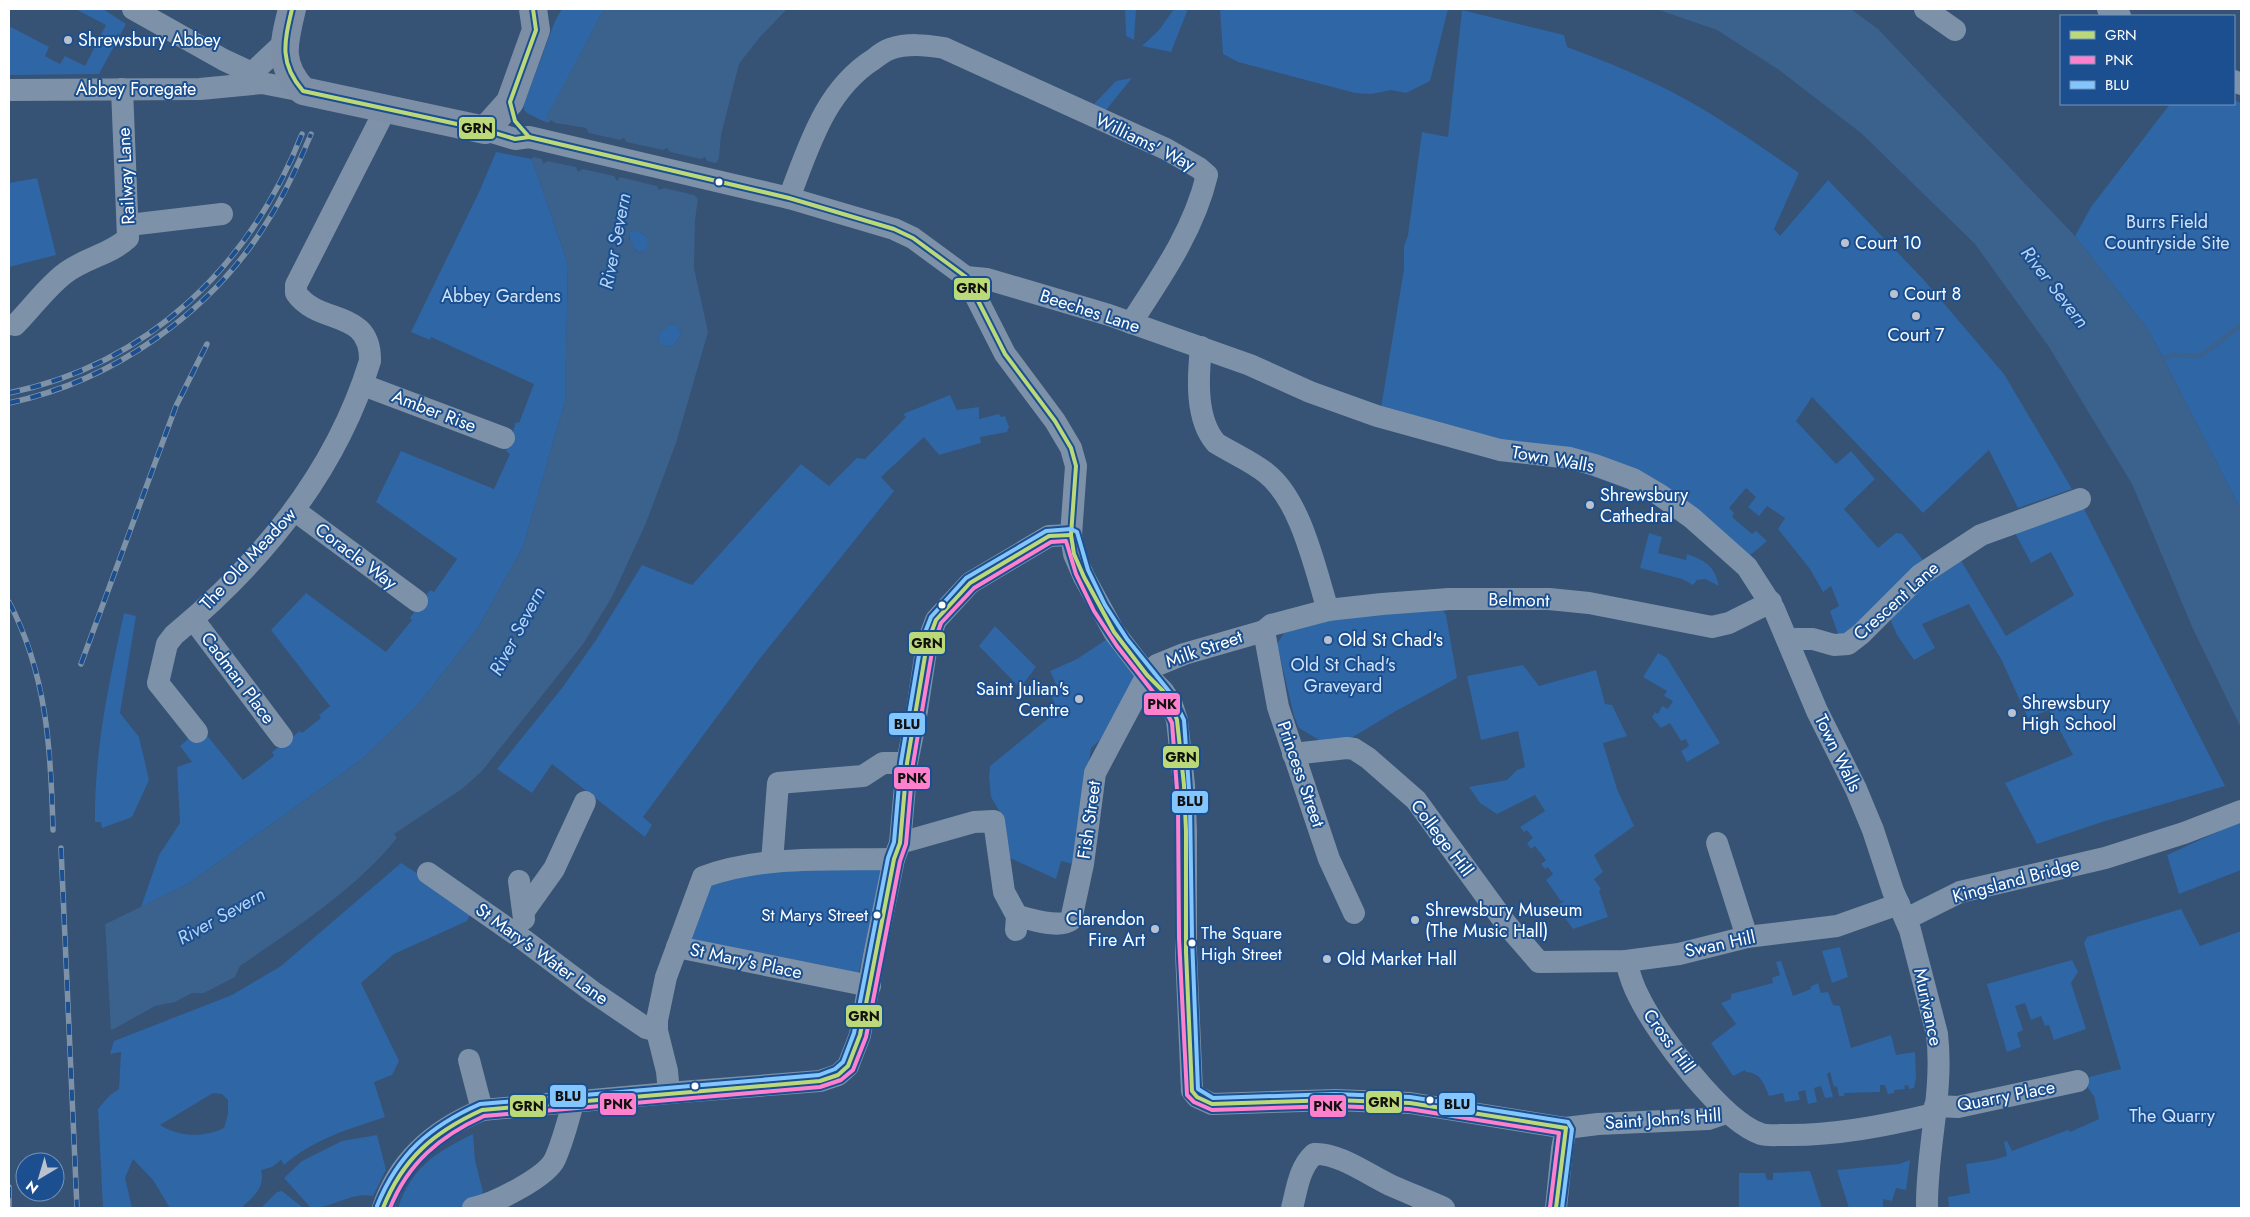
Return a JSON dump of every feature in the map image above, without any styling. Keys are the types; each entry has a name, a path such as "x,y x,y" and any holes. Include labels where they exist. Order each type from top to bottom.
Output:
{"main road":[{"path":"292,9 284,44 285,63 295,83 304,91"},
{"path":"485,130 510,102 538,16"},
{"name":"Abbey Foregate","path":"304,91 485,130"}],"street":[{"name":"Abbey Foregate","path":"133,9 257,78 304,91"},
{"path":"1925,9 1955,30"},
{"path":"257,78 284,44"},
{"name":"Williams' Way","path":"789,198 815,130 841,87 863,65 889,49 911,44 944,48 1174,153 1207,175 1202,195 1187,232 1131,323"},
{"name":"Abbey Foregate","path":"9,90 200,89 257,78"},
{"name":"Railway Lane","path":"15,325 64,274 87,259 119,247 128,238 129,225 122,89"},
{"path":"510,102 515,121 530,138"},
{"name":"The Old Meadow","path":"197,732 158,683 167,644 174,635 246,567 294,510 330,458 345,429 363,385 370,361 370,350 364,334 354,325 308,306 296,293 296,286 381,118 383,109"},
{"name":"Abbey Foregate","path":"485,130 515,139 530,138 789,198 894,229 913,238 966,277"},
{"path":"129,225 222,214"},
{"path":"966,277 1004,354 1054,421 1071,448 1076,466 1071,535 1074,554 1084,577 1114,632 1146,674"},
{"name":"Beeches Lane","path":"966,277 988,279 1131,323 1207,349"},
{"path":"1207,349 1199,370 1202,414 1211,438 1216,443 1267,474 1290,503 1298,517 1328,610"},
{"name":"Town Walls","path":"1207,349 1250,365 1310,392 1377,416 1500,450 1570,458 1595,465 1633,479 1660,495 1692,518 1746,567 1771,602 1790,642 1817,711 1856,789 1902,912"},
{"name":"Amber Rise","path":"363,385 504,438"},
{"name":"Crescent Lane","path":"1790,642 1796,639 1813,639 1834,646 1848,644 1861,634 1920,575 1981,534 2080,499"},
{"name":"Coracle Way","path":"294,510 417,601"},
{"path":"383,1208 398,1176 415,1153 441,1131 460,1119 482,1110 820,1081 838,1075 848,1066 860,1035 897,851 907,763 927,644 936,620 970,583 1049,536 1071,535"},
{"name":"Belmont","path":"1264,631 1271,625 1328,610 1449,599 1549,599 1589,603 1712,627 1729,623 1771,602"},
{"name":"Cadman Place","path":"193,619 282,737"},
{"name":"Milk Street","path":"1146,674 1157,665 1184,654 1264,631"},
{"name":"Princess Street","path":"1264,631 1278,707 1329,859 1354,913"},
{"name":"Fish Street","path":"994,821 1004,892 1017,923 1066,924 1071,920 1083,864 1095,772 1146,674"},
{"name":"Saint John's Hill","path":"1146,674 1172,705 1177,720 1181,750 1186,831 1186,952 1192,1091 1197,1097 1212,1104 1331,1100 1420,1104 1566,1128 1628,1122 1708,1119 1726,1113 1763,1135 1805,1136 1900,1123 1934,1110"},
{"name":"College Hill","path":"1293,754 1354,748 1368,758 1416,800 1507,925 1539,962"},
{"path":"772,862 778,783 862,776 883,762 907,763"},
{"path":"524,912 554,869 585,802"},
{"name":"Kingsland Bridge","path":"1902,912 1960,892 2105,857 2234,814"},
{"name":"St Mary's Place","path":"870,986 677,947 703,877 717,872 772,862 897,851 974,822 994,821"},
{"path":"1717,843 1747,937"},
{"name":"St Mary's Water Lane","path":"428,873 524,940 593,992 646,1028 657,1031"},
{"path":"518,881 524,912 524,940"},
{"name":"Swan Hill","path":"1539,962 1626,961 1679,954 1747,937 1837,926 1902,912"},
{"name":"Murivance","path":"1902,912 1936,1034 1938,1050 1934,1110 1926,1176 1927,1208"},
{"path":"669,1093 667,1071 657,1031 659,1009 666,977 677,947"},
{"name":"Cross Hill","path":"1626,961 1638,995 1655,1026 1726,1113"},
{"path":"469,1060 482,1110"},
{"name":"Quarry Place","path":"1934,1110 1958,1107 2078,1081"},
{"path":"473,1208 507,1196 549,1168 555,1159 573,1103"},
{"path":"1556,1208 1566,1128"},
{"path":"1292,1208 1301,1174 1308,1160 1314,1154 1333,1157 1390,1185 1444,1208"}],"green space":[{"path":"75,9 103,9 126,24 99,74 9,75 9,29 11,27 49,47 45,56 60,64 65,56 85,66 106,25"},
{"path":"562,9 604,9 545,122 527,113 524,110 524,104 555,21"},
{"path":"1125,9 1136,9 1134,40 1126,36"},
{"path":"1174,9 1188,9 1171,52 1142,46 1159,30"},
{"path":"1220,9 1448,9 1430,81 1406,93 1391,90 1372,94 1355,93 1238,62 1223,54"},
{"path":"1462,10 1564,35 1567,47 1628,71 1687,100 1730,126 1799,173 1774,229 1780,236 1828,180 1923,279 2004,374 2072,489 2018,508 1989,450 1923,513 1812,397 1796,421 1836,464 1851,451 1875,479 1844,509 1878,548 1896,533 1902,534 1928,566 1864,623 1839,637 1830,611 1839,606 1831,586 1823,592 1810,569 1778,529 1785,518 1767,506 1759,516 1748,507 1756,497 1746,488 1729,508 1734,513 1732,517 1752,534 1756,531 1767,541 1747,558 1702,516 1494,441 1381,408 1404,269 1404,247 1408,235 1422,132 1448,137"},
{"path":"1132,78 1106,110 1094,104 1116,81"},
{"name":"Burrs Field Countryside Site","path":"2235,100 2241,103 2241,510 2149,331 2075,236 2091,207 2169,105 2235,105"},
{"name":"Abbey Gardens","path":"496,152 532,159 568,264 565,401 523,547 478,628 418,705 361,760 188,884 141,907 159,855 180,823 177,767 192,762 180,746 201,728 243,780 274,756 272,752 321,718 319,715 330,706 271,630 306,593 386,652 412,620 410,618 430,590 434,592 457,559 376,502 401,451 494,489 510,454 506,451 516,422 519,423 534,384 431,337 430,340 411,332 480,190"},
{"path":"37,178 56,255 9,267 9,183"},
{"path":"630,232 640,232 647,237 647,249 639,253 637,251 630,241"},
{"path":"670,324 677,325 681,334 676,343 669,347 659,343 658,337 663,328"},
{"path":"950,395 957,410 979,407 979,419 999,414 1001,417 1005,416 1009,427 1007,432 980,437 981,443 939,455 924,437 881,477 894,491 758,661 643,817 652,825 645,837 552,764 532,793 497,769 562,688 596,640 642,565 692,585 801,464 829,486 857,458 865,459 906,417 903,414"},
{"path":"2083,507 2225,786 2102,822 2037,844 2005,783 2073,755 2049,710 2028,718 2002,661 1969,604 1922,624 1935,648 1914,660 1897,635 1889,616 1921,584 1960,559 2006,636 2074,595 2051,552 2031,563 2014,531"},
{"path":"1649,533 1662,537 1658,553 1686,560 1687,554 1699,559 1712,568 1719,586 1705,579 1697,580 1693,585 1682,579 1640,568"},
{"name":"Old St Chad's Graveyard","path":"1441,607 1446,615 1457,678 1348,740 1319,740 1299,728 1294,716 1277,644 1284,633 1329,619"},
{"path":"124,613 136,616 120,713 139,737 149,780 132,817 102,828 101,822 95,822 97,770 108,691"},
{"path":"995,626 1036,667 1020,688 979,646"},
{"path":"1107,639 1135,676 1100,740 1091,748 1073,864 1061,861 1056,879 1010,858 1000,812 991,797 990,766 1050,717 1052,710 1057,709 1051,695 1059,691 1050,671 1077,659"},
{"path":"1658,653 1667,658 1720,743 1687,762 1681,751 1689,746 1686,739 1681,741 1670,723 1661,728 1652,717 1655,712 1658,714 1662,706 1668,709 1673,701 1664,696 1667,691 1643,677"},
{"path":"1523,665 1539,686 1596,670 1605,704 1612,705 1627,736 1603,743 1617,789 1634,826 1594,855 1603,872 1594,879 1601,889 1599,891 1608,917 1573,929 1558,909 1553,912 1552,910 1565,900 1561,901 1546,880 1553,874 1548,867 1545,869 1541,864 1546,860 1535,846 1531,849 1527,843 1533,838 1527,830 1524,832 1520,827 1545,811 1535,795 1497,814 1480,803 1469,787 1507,780 1517,770 1525,767 1518,731 1481,740 1467,676"},
{"path":"2241,821 2241,870 2179,894 2167,855"},
{"path":"401,863 473,909 467,921 394,954 361,983 399,1061 392,1075 374,1082 385,1117 345,1131 307,1148 284,1165 281,1160 272,1167 261,1170 262,1182 260,1187 254,1196 241,1208 170,1208 153,1180 133,1159 125,1178 132,1208 103,1208 98,1109 110,1095 119,1089 121,1052 110,1054 114,1041 232,995 281,966","holes":["213,1093 222,1094 228,1100 228,1114 224,1128 200,1135 192,1135 175,1132 160,1125"]},
{"path":"772,864 882,867 858,977 700,946 682,935 705,880"},
{"name":"The Quarry","path":"2181,909 2200,946 2241,931 2241,1208 1949,1208 1948,1197 1970,1193 1966,1164 2007,1156 2004,1142 2007,1141 2012,1151 2068,1130 2070,1132 2099,1119 2094,1096 2088,1088 2085,1078 2121,1069 2084,943 2087,937"},
{"path":"1840,947 1848,977 1832,983 1822,951"},
{"path":"2072,960 2078,972 2071,983 2086,1029 2054,1040 2049,1025 2045,1026 2041,1016 2031,1020 2025,1003 2015,1006 2023,1030 2017,1033 2021,1047 2007,1052 1987,984"},
{"path":"1781,961 1793,996 1811,989 1810,987 1818,983 1821,993 1828,992 1833,1005 1840,1006 1851,1048 1891,1035 1896,1055 1915,1052 1916,1078 1914,1088 1909,1089 1908,1085 1904,1086 1905,1089 1894,1090 1894,1093 1888,1094 1885,1085 1880,1085 1880,1092 1844,1093 1844,1096 1839,1096 1837,1086 1834,1087 1830,1072 1827,1074 1833,1097 1825,1098 1821,1086 1814,1088 1817,1102 1808,1104 1805,1090 1798,1092 1800,1100 1785,1102 1783,1093 1769,1096 1761,1080 1755,1074 1745,1070 1733,1076 1711,1043 1736,1024 1721,1003 1731,999 1731,994 1773,983 1772,978 1780,975 1776,962"},
{"path":"473,1134 475,1160 483,1192 473,1208 398,1208 410,1182 427,1162 448,1147"},
{"path":"377,1135 386,1170 373,1196 357,1196 327,1206 311,1208 284,1178 302,1161 342,1141"},
{"path":"1910,1160 1906,1190 1896,1188 1892,1201 1883,1199 1883,1208 1849,1208 1837,1170 1899,1164"},
{"path":"1810,1171 1822,1208 1739,1208 1739,1173 1765,1173 1767,1180 1773,1180 1773,1173"},
{"path":"282,1191 302,1207 261,1208 277,1192"}],"water":[{"name":"River Severn","path":"604,9 787,9 760,37 739,64 721,135 719,158 698,197 695,221 694,268 708,332 676,443 646,523 612,597 583,644 482,771 462,789 394,834 397,838 362,875 323,908 240,966 235,977 204,993 192,993 175,1002 155,1006 114,1029 9,1056 87,933 188,884 361,760 418,705 478,628 523,547 565,401 568,264 532,159 546,118","holes":["630,232 640,232 647,237 647,249 639,253 635,250 633,242 629,240","670,324 677,325 681,334 676,343 669,347 659,343 658,337 663,329 666,330"]},
{"name":"River Severn","path":"1656,9 1851,9 1878,29 2075,236 2149,331 2241,510 2241,728 2193,629 2132,484 2049,347 1975,244 1861,133 1779,70 1717,30"}],"pier":[{"path":"551,120 555,123 586,128 589,133 620,140 624,138 626,142 663,150 667,148 670,152 701,159 705,157 707,161 719,164 698,199 694,195 664,188 659,190 657,186 620,177 617,181 614,176 583,169 578,172 576,167 547,161 543,164 542,159 530,156 543,121 548,123"},
{"path":"105,921 111,1032 9,1058 9,933 87,930"}],"waterway":[{"path":"2160,361 2172,355 2201,356 2241,325"}],"railway":[{"path":"9,393 60,379 107,359 150,333 188,302 223,266 254,226 280,182 302,134"},
{"path":"9,403 48,393 122,360 156,338 188,313 218,286 244,255 267,222 280,201 311,134"},
{"path":"81,664 176,406 207,344"},
{"path":"9,602 22,629 39,685 51,771 53,830"},
{"path":"61,848 77,1208"},
{"path":"9,1187 9,1208"}],"transit line":[{"name":"GRN","path":"292,9 287,32 287,62 295,81 303,91 485,130 515,139 529,137 789,198 894,229 913,238 966,277 1005,354 1055,421 1071,448 1076,466 1071,535 1074,554 1084,577 1114,632 1147,675 1163,691 1172,705 1177,720 1184,785 1186,831 1186,952 1192,1091 1197,1097 1212,1104 1335,1100 1410,1103 1566,1128 1556,1208"},
{"name":"GRN","path":"529,137 515,121 510,102 536,30 533,9"},
{"name":"BLU","path":"377,1206 395,1171 418,1144 446,1122 480,1104 819,1075 835,1069 843,1062 854,1033 888,858 894,842 901,762 921,643 931,617 966,578 1046,531 1071,529 1077,532 1088,570 1105,605 1127,639 1172,695 1184,720 1190,803 1192,938 1198,1089 1213,1098 1335,1094 1410,1097 1568,1122 1572,1129 1562,1208"},
{"name":"GRN","path":"383,1208 400,1175 422,1148 449,1128 482,1110 820,1081 838,1075 848,1066 860,1035 894,859 900,843 907,763 927,644 936,620 970,583 1049,536 1071,535"},
{"name":"PNK","path":"390,1208 406,1177 427,1153 453,1132 484,1116 820,1087 841,1080 853,1070 866,1037 900,861 906,844 913,764 933,646 941,623 974,588 1051,542 1066,541 1076,574 1094,611 1117,646 1161,702 1172,723 1178,803 1179,938 1187,1095 1194,1102 1212,1110 1335,1106 1409,1109 1559,1133 1550,1207"}],"place":[{"name":"Shrewsbury Abbey","path":"68,40"},
{"name":"Court 10","path":"1845,243"},
{"name":"Court 8","path":"1894,294"},
{"name":"Court 7","path":"1916,316"},
{"name":"Shrewsbury Cathedral","path":"1590,505"},
{"name":"Old St Chad's","path":"1328,640"},
{"name":"Saint Julian's Centre","path":"1079,699"},
{"name":"Shrewsbury High School","path":"2012,713"},
{"name":"St Marys Street","path":"877,915"},
{"name":"Shrewsbury Museum (The Music Hall)","path":"1415,920"},
{"name":"Clarendon Fire Art","path":"1155,929"},
{"name":"The Square High Street","path":"1192,943"},
{"name":"Old Market Hall","path":"1327,959"}]}
